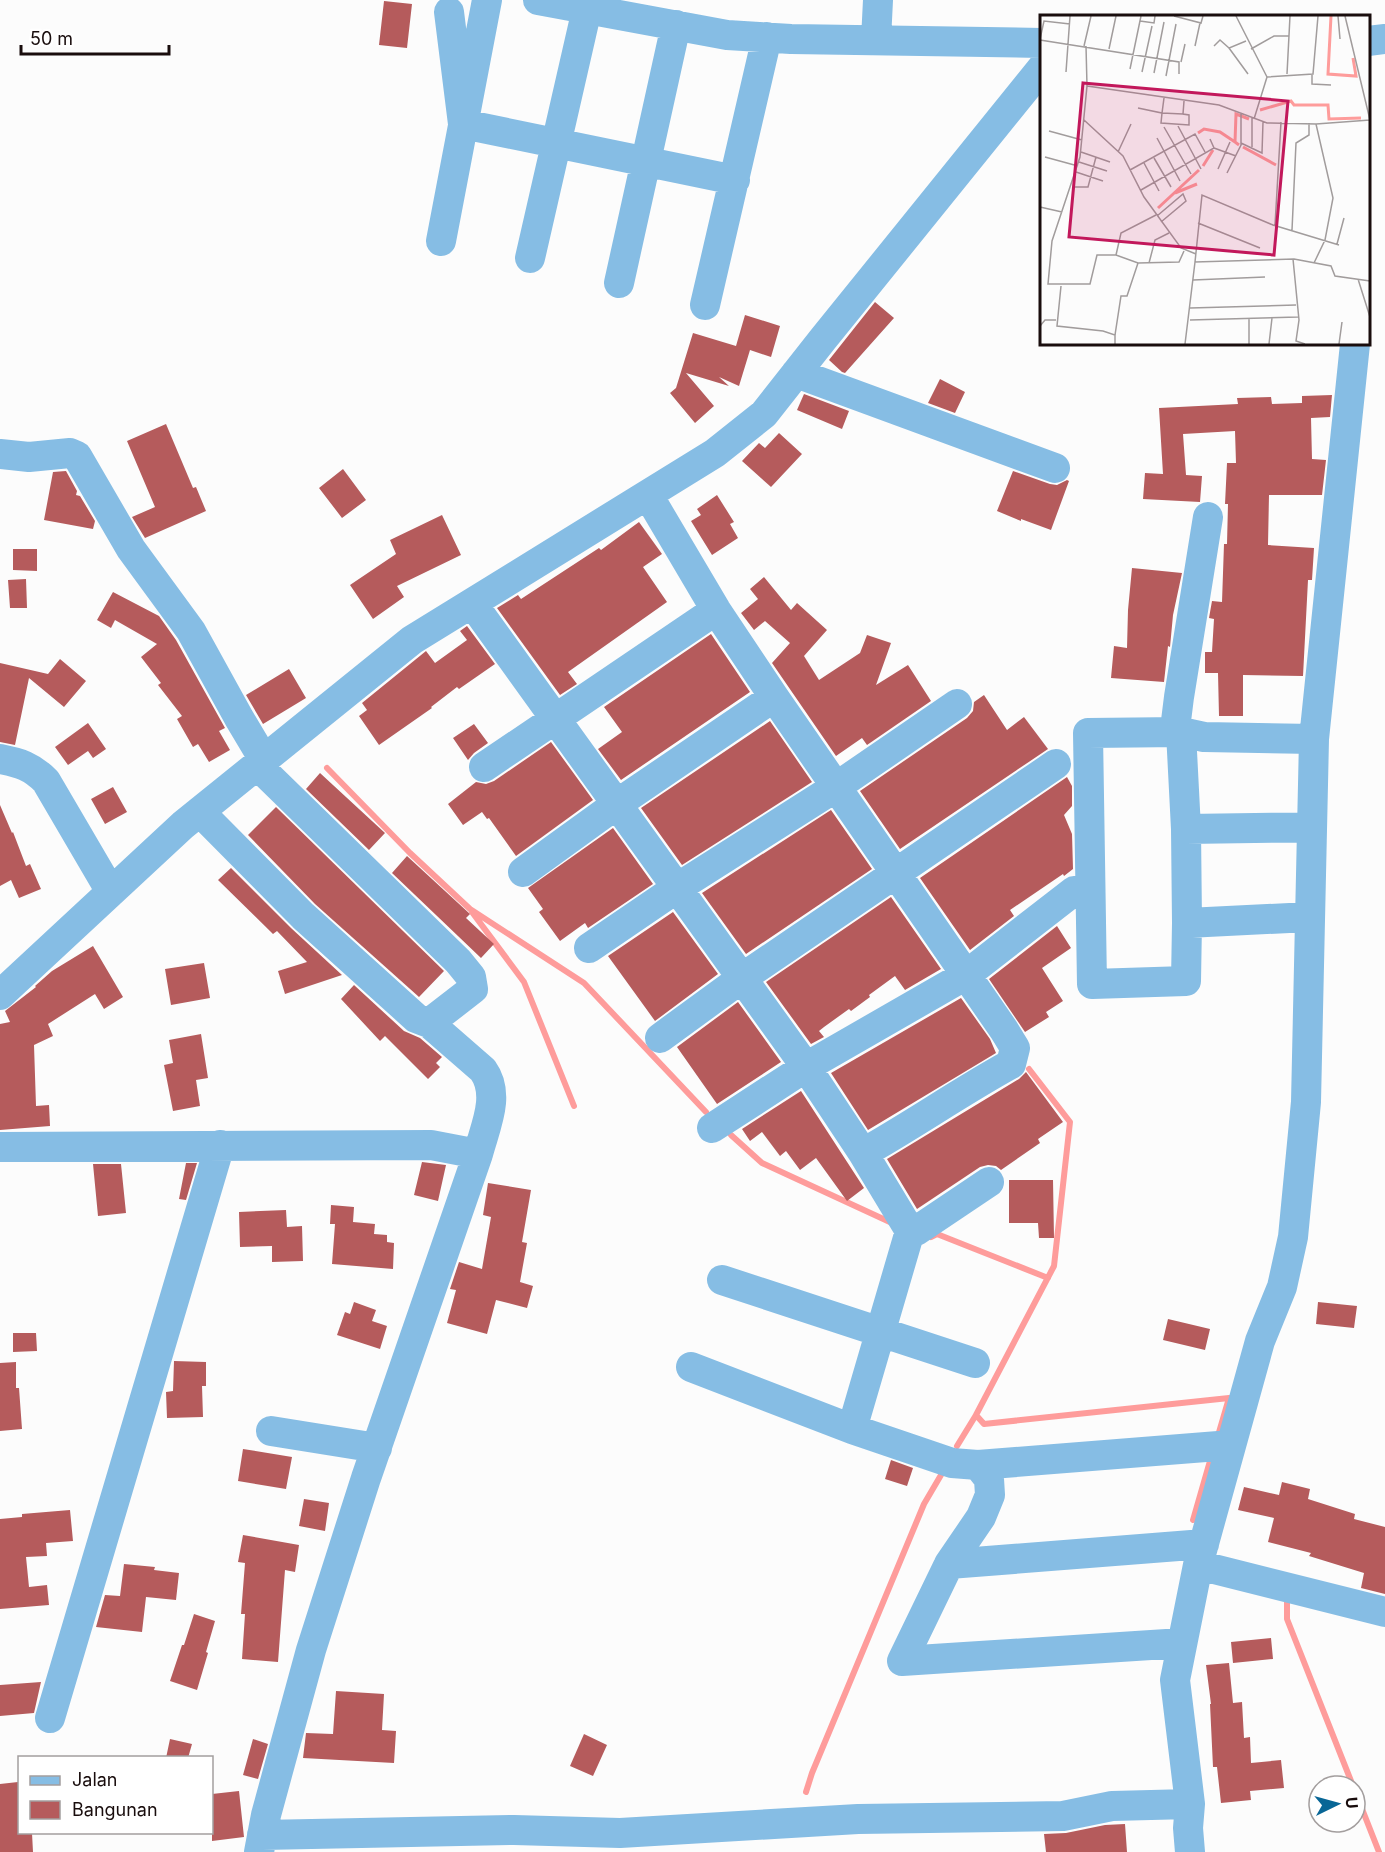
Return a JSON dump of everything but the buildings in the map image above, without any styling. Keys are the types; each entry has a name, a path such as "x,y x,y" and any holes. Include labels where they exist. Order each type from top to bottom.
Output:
{"street":[{"path":"441,241 487,0"},
{"path":"538,0 586,9 644,9 676,25 727,35 1040,43"},
{"path":"876,40 878,0"},
{"path":"530,258 586,9"},
{"path":"449,12 462,124"},
{"path":"620,283 676,25"},
{"path":"705,305 767,37"},
{"path":"1370,41 1385,39"},
{"path":"0,995 183,825 412,639 715,453 764,414 1040,69"},
{"path":"462,124 735,180"},
{"path":"1190,1852 1188,1828 1190,1804 1175,1680 1201,1555 1260,1341 1282,1287 1293,1237 1306,1101 1314,739 1355,345"},
{"path":"796,373 1056,468"},
{"path":"0,454 29,457 70,453 77,456 131,549 191,631 239,718 260,763 471,977 473,989 429,1023"},
{"path":"648,495 716,610 1015,1048 1011,1064 969,1087 901,1132 863,1153"},
{"path":"1208,518 1176,721 1181,732 1186,829 1186,981 1092,984 1088,733 1181,732 1204,737 1314,739"},
{"path":"472,603 806,1067 863,1153 910,1231 852,1429"},
{"path":"484,767 716,610"},
{"path":"523,872 617,804 774,697"},
{"path":"589,948 677,888 836,787 957,704"},
{"path":"0,759 18,762 34,770 45,781 111,892"},
{"path":"660,1038 742,978 1056,764"},
{"path":"200,812 303,916 416,1018 429,1023 483,1070 488,1077 492,1095 478,1154 377,1448 311,1650 266,1815 261,1843 514,1830 620,1833 858,1819 1063,1816 1112,1806 1190,1804"},
{"path":"1186,829 1312,827"},
{"path":"711,1128 806,1067 966,975 1074,891"},
{"path":"1186,923 1309,918"},
{"path":"50,1718 220,1145"},
{"path":"0,1147 431,1145 478,1154"},
{"path":"910,1231 916,1231 989,1182"},
{"path":"722,1280 975,1363"},
{"path":"691,1367 852,1429 952,1463 978,1465 1231,1445"},
{"path":"272,1431 377,1448"},
{"path":"978,1465 989,1479 990,1495 981,1517 949,1564 902,1661 1182,1643"},
{"path":"949,1564 1201,1555 1385,1612"}],"waterway":[{"path":"327,768 410,853 470,909 584,983 706,1112"},
{"path":"472,912 524,982 574,1106"},
{"path":"976,1415 1054,1266 1070,1122 1029,1069"},
{"path":"731,1135 762,1163 892,1223"},
{"path":"931,1237 937,1234 1048,1278"},
{"path":"957,1446 976,1415 984,1424 1229,1398 1217,1439"},
{"path":"1193,1520 1212,1454"},
{"path":"806,1792 924,1504 941,1475"},
{"path":"1287,1601 1287,1619 1348,1774"},
{"path":"1367,1822 1379,1852"}]}
